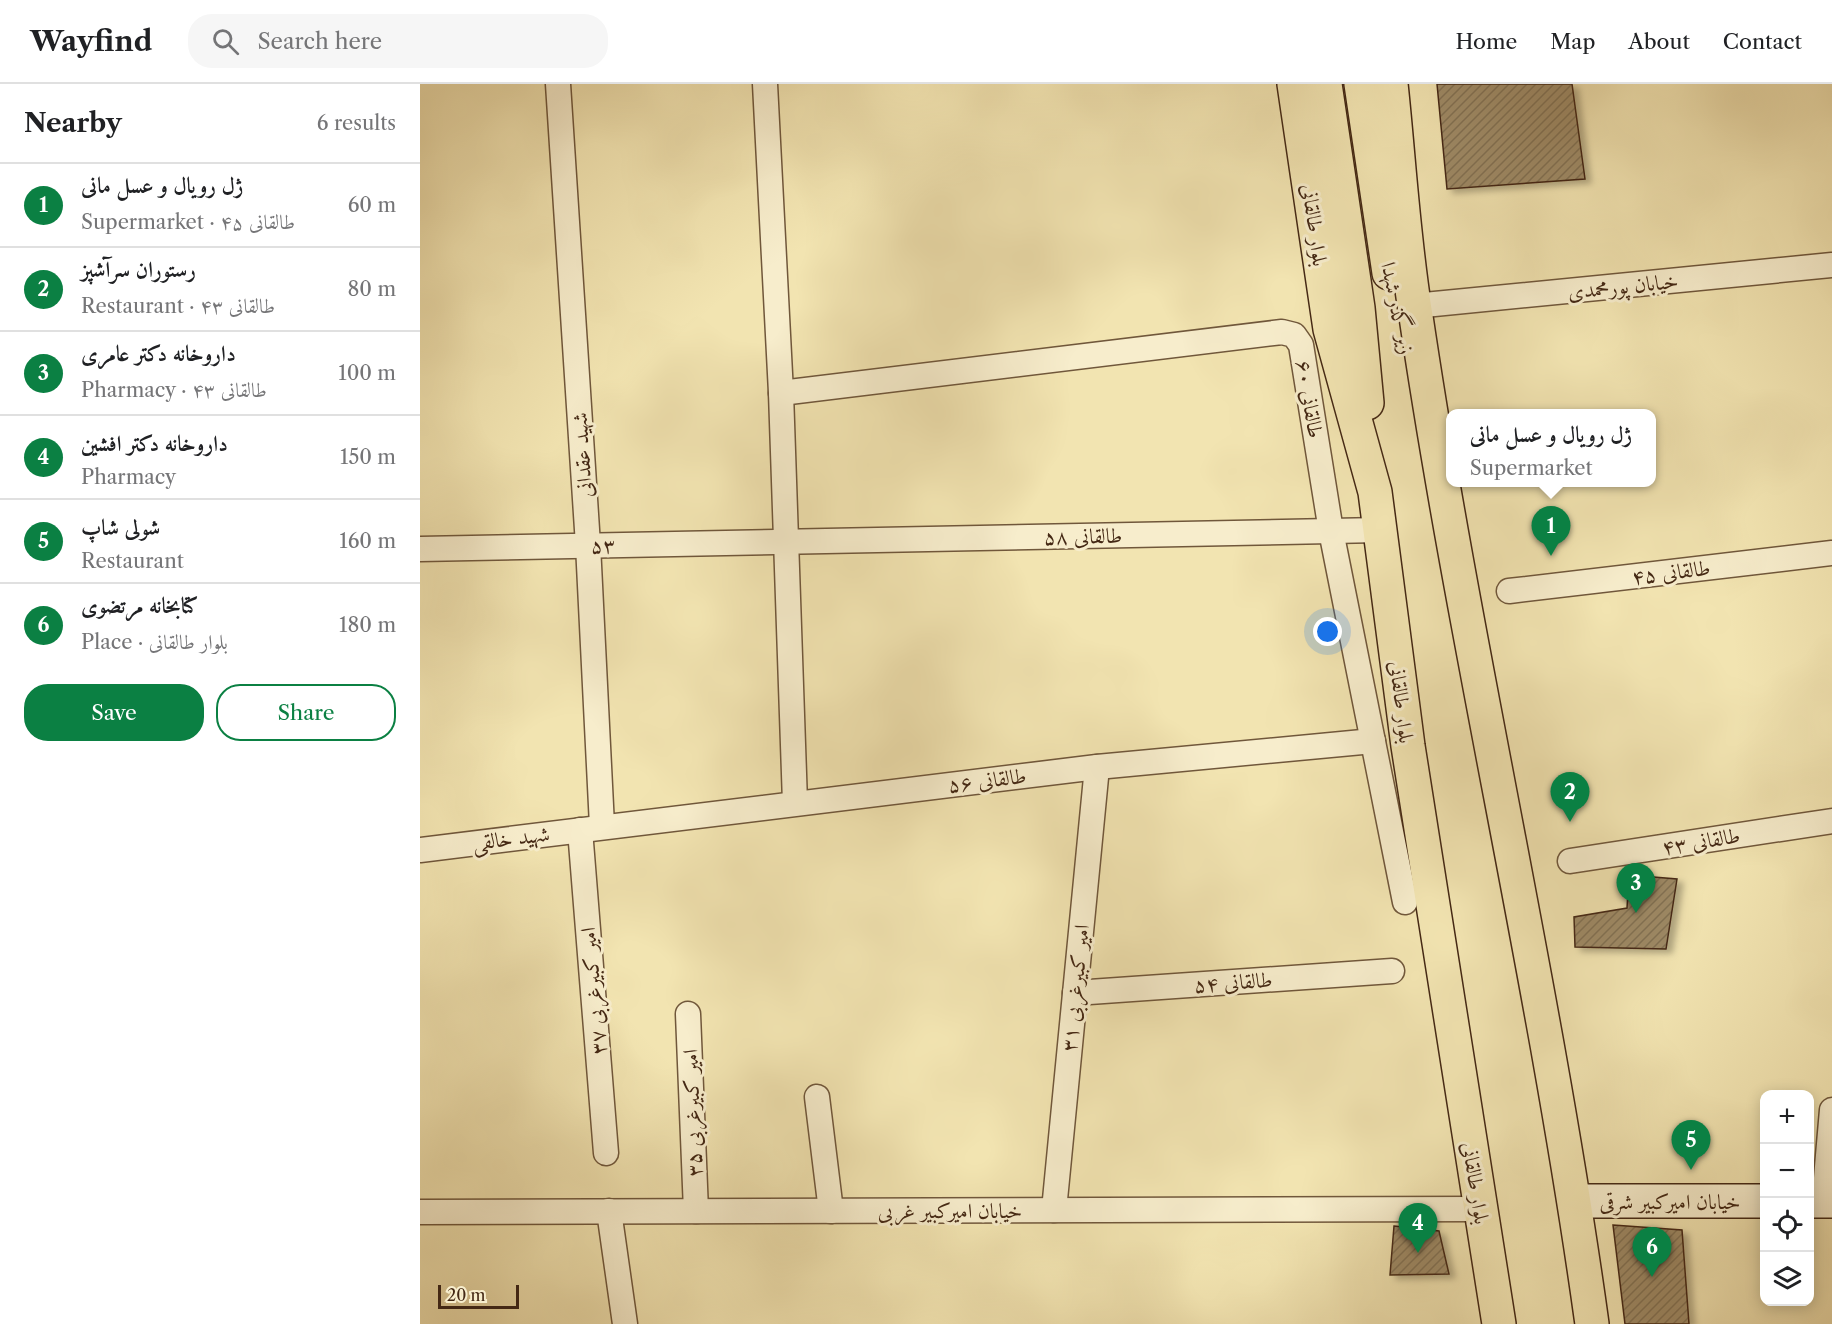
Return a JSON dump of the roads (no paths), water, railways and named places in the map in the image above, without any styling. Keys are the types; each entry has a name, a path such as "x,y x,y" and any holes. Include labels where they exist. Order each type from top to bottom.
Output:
{"main road":[{"name":"بلوار طالقانی","path":"1294,84 1330,329 1376,492 1408,746 1499,1324"},
{"name":"زیر گذر شهدا","path":"1325,84 1358,308 1376,492"},
{"name":"زیر گذر شهدا","path":"1361,84 1394,301 1450,529"},
{"path":"1391,84 1414,306 1450,529 1575,1201 1592,1324"}],"street":[{"name":"شهید عقدانی","path":"558,84 588,545 591,828"},
{"path":"765,84 781,393 795,803"},
{"name":"خیابان پورمحمدی","path":"1414,306 1832,265"},
{"name":"طالقانی ۶۰","path":"781,393 1282,332 1294,335 1302,345 1331,531 1405,902"},
{"name":"طالقانی ۵۸","path":"786,541 1380,530"},
{"name":"۵۳","path":"420,549 786,541"},
{"name":"طالقانی ۴۵","path":"1509,591 1832,553"},
{"name":"طالقانی ۵۶","path":"591,828 1097,767 1373,741"},
{"name":"امیر کبیرغربی ۳۱","path":"1054,1210 1097,767"},
{"name":"طالقانی ۴۳","path":"1570,861 1832,821"},
{"name":"شهید خالقی","path":"420,850 591,828"},
{"name":"امیر کبیرغربی ۳۷","path":"591,828 606,1153"},
{"name":"طالقانی ۵۴","path":"1075,993 1392,971"},
{"name":"امیر کبیرغربی ۳۵","path":"688,1014 696,1211"},
{"path":"817,1096 831,1211"},
{"path":"1822,1201 1832,1110"},
{"name":"خیابان امیرکبیر شرقی","path":"1575,1201 1760,1201"},
{"name":"خیابان امیرکبیر غربی","path":"420,1212 1480,1209"},
{"path":"609,1211 625,1324"}],"place":[{"name":"ژل رویال و عسل مانی","path":"1551,556"},
{"name":"رستوران سرآشپز","path":"1570,822"},
{"name":"داروخانه دکتر عامری","path":"1636,913"},
{"name":"شولی شاپ","path":"1691,1170"},
{"name":"داروخانه دکتر افشین","path":"1418,1253"},
{"name":"کتابخانه مرتضوی","path":"1652,1277"}]}
